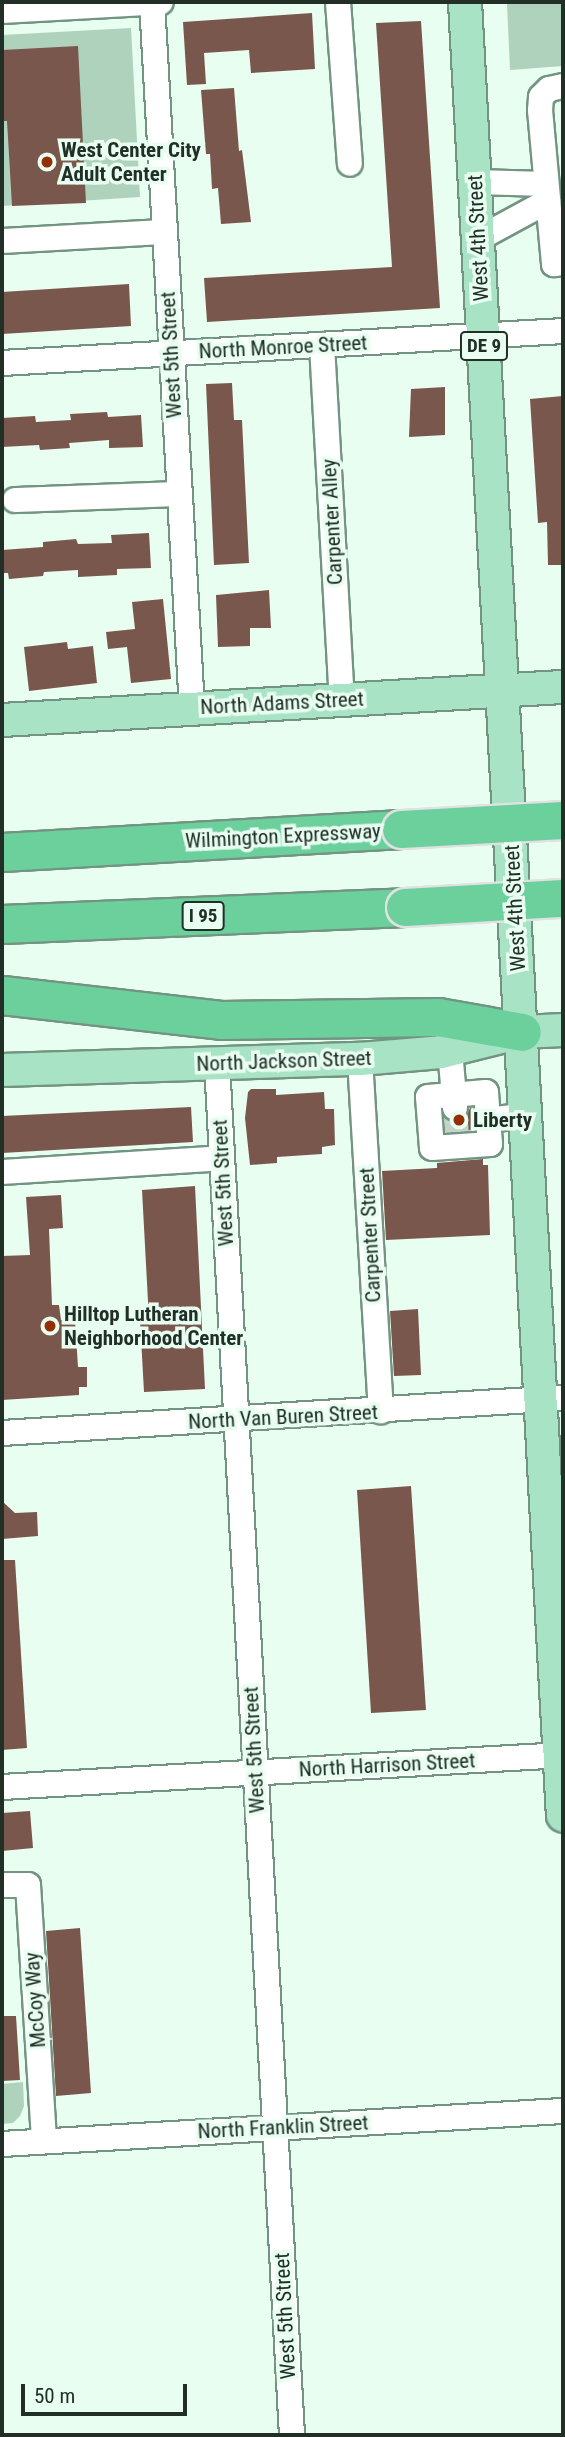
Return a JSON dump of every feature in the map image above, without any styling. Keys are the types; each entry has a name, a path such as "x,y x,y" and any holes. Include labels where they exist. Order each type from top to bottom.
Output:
{"highway":[{"name":"Wilmington Expressway","path":"2,852 563,820"},
{"name":"I 95","path":"2,924 563,898"},
{"path":"2,995 221,1020 438,1017 522,1032"}],"main road":[{"name":"West 4th Street","path":"465,2 527,1115 552,1399 563,1815"},
{"name":"North Adams Street","path":"2,720 563,687"},
{"name":"North Jackson Street","path":"2,1070 360,1059 450,1050 522,1032 563,1030"}],"street":[{"name":"West 5th Street","path":"152,2 192,709"},
{"path":"2,11 161,2"},
{"path":"338,2 350,164"},
{"path":"563,86 550,89 541,97 551,193 554,264 563,263"},
{"path":"475,182 551,193"},
{"path":"478,239 551,193"},
{"path":"2,241 164,232"},
{"name":"North Monroe Street","path":"2,363 563,331"},
{"name":"Carpenter Alley","path":"323,345 342,700"},
{"path":"15,500 179,494"},
{"path":"450,1050 455,1101"},
{"name":"Carpenter Street","path":"360,1059 381,1411"},
{"name":"West 5th Street","path":"217,1064 292,2435"},
{"path":"486,1092 488,1120 490,1144 457,1142 432,1148 428,1097 455,1101 486,1092"},
{"path":"488,1120 527,1115"},
{"path":"2,1172 222,1158"},
{"name":"North Van Buren Street","path":"2,1433 552,1399"},
{"name":"North Harrison Street","path":"2,1787 562,1755"},
{"name":"McCoy Way","path":"2,1885 28,1885 44,2141"},
{"name":"North Franklin Street","path":"2,2144 563,2111"}],"green space":[{"path":"563,2 563,66 510,70 507,4"},
{"path":"131,28 140,197 2,206 2,35"},
{"path":"23,2082 24,2106 20,2116 13,2123 2,2124 2,2084"}],"building":[{"path":"312,13 315,69 251,73 249,50 204,53 206,84 187,85 183,22"},
{"path":"421,21 440,308 207,322 204,278 392,267 376,23"},
{"name":"West Center City Adult Center","path":"78,46 86,203 12,206 7,121 2,121 2,50"},
{"path":"234,88 239,151 242,150 251,222 221,224 218,188 212,189 210,154 206,154 201,90"},
{"path":"129,284 131,326 2,334 2,292"},
{"path":"232,383 234,420 242,420 249,563 214,565 206,384"},
{"path":"445,387 445,435 409,437 411,389"},
{"path":"563,396 563,565 548,565 547,522 538,523 530,399"},
{"path":"107,412 108,417 141,415 143,447 109,448 109,440 69,443 70,448 40,450 39,445 2,447 2,418 35,416 36,422 71,420 70,414"},
{"path":"149,533 151,568 117,569 117,575 78,577 78,570 44,572 43,576 9,579 8,573 2,573 2,550 43,547 43,542 76,539 78,544 112,543 111,535"},
{"path":"269,590 271,628 250,628 250,646 218,647 216,595"},
{"path":"163,599 171,679 131,683 127,647 108,649 106,632 135,629 132,602"},
{"path":"67,642 68,649 93,646 97,683 29,691 24,647"},
{"path":"251,1089 276,1089 276,1095 324,1092 325,1109 334,1109 335,1145 322,1147 322,1154 277,1157 277,1163 250,1165 245,1118 248,1092"},
{"path":"191,1107 193,1142 2,1153 2,1116"},
{"path":"470,1108 474,1130 446,1132 445,1118 456,1123 463,1121"},
{"path":"483,1159 483,1165 488,1165 490,1235 386,1240 382,1171 437,1168 437,1163"},
{"path":"195,1186 205,1389 144,1392 140,1320 149,1320 142,1190"},
{"name":"Hilltop Lutheran Neighborhood Center","path":"61,1195 63,1228 49,1229 52,1305 59,1305 61,1320 75,1320 78,1367 87,1367 87,1387 79,1387 79,1395 2,1400 2,1256 30,1255 26,1197"},
{"path":"418,1309 421,1375 394,1376 390,1311"},
{"path":"411,1486 426,1710 371,1713 357,1490"},
{"path":"2,1501 15,1513 37,1512 38,1536 2,1539"},
{"path":"2,1560 15,1560 27,1748 2,1750"},
{"path":"30,1811 33,1848 2,1851 2,1813"},
{"path":"80,1928 91,2093 56,2096 46,1931"},
{"path":"2,2016 16,2016 20,2080 2,2081"}],"tunnel":[{"path":"455,1108 457,1138"}],"place":[{"name":"West Center City Adult Center","path":"47,162"},
{"name":"Liberty","path":"459,1120"},
{"name":"Hilltop Lutheran Neighborhood Center","path":"50,1326"}]}
